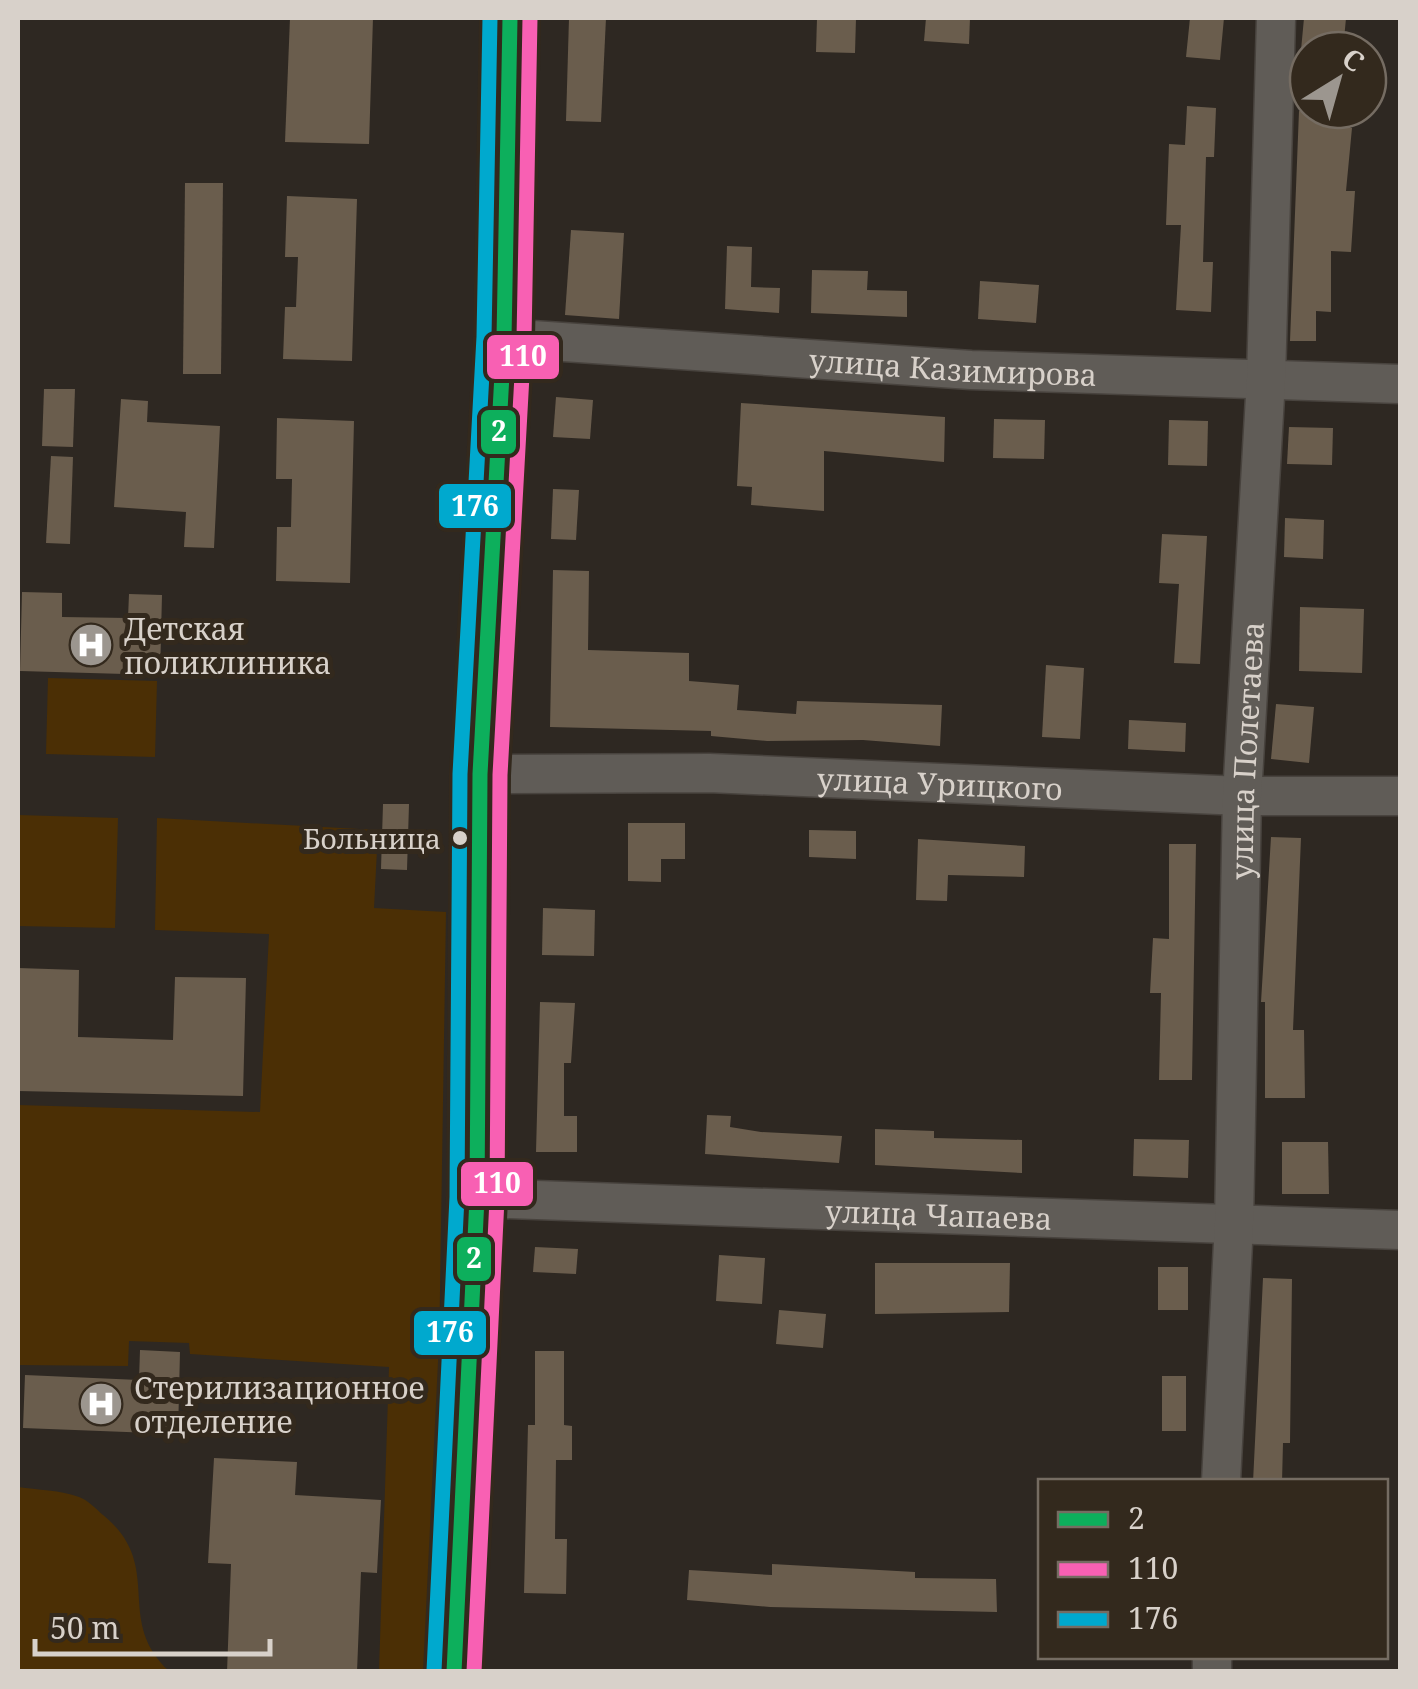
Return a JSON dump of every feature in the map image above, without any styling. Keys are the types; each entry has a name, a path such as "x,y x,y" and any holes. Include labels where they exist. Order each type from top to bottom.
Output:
{"main road":[{"path":"454,1672 477,1198 480,774 504,338 510,18"}],"street":[{"name":"улица Полетаева","path":"1221,1479 1234,1224 1242,796 1266,379 1276,18"},
{"name":"улица Казимирова","path":"504,338 971,370 1400,384"},
{"name":"улица Урицкого","path":"480,774 709,773 1242,796 1400,796"},
{"name":"улица Чапаева","path":"477,1198 1400,1230"}],"shaded area":[{"path":"48,678 157,681 155,757 46,754"},
{"path":"18,815 118,818 115,928 18,926"},
{"path":"157,818 378,830 374,908 446,912 434,1671 379,1671 389,1367 190,1354 189,1343 129,1341 128,1366 18,1365 18,1105 260,1112 269,934 155,930"},
{"path":"18,1487 82,1498 122,1534 137,1573 144,1632 169,1671 18,1671"}],"building":[{"path":"290,18 373,18 369,144 285,142"},
{"path":"569,18 606,18 601,122 566,121"},
{"path":"817,18 856,18 855,53 816,52"},
{"path":"926,18 970,18 969,44 924,41"},
{"path":"1190,18 1224,18 1220,60 1186,57"},
{"path":"1304,18 1346,18 1345,30 1303,30"},
{"path":"1187,106 1216,108 1214,157 1206,157 1203,262 1213,262 1211,312 1176,310 1181,225 1166,225 1169,144 1185,145"},
{"path":"1298,130 1352,130 1346,191 1355,191 1351,252 1331,251 1331,312 1316,311 1316,341 1290,341"},
{"path":"185,183 223,183 221,374 183,374"},
{"path":"287,196 357,199 352,361 283,359 285,307 296,307 298,257 285,257"},
{"path":"571,230 624,233 619,319 565,315"},
{"path":"727,246 752,247 751,287 780,288 779,313 725,309"},
{"path":"812,270 868,271 867,290 907,291 907,317 811,313"},
{"path":"980,281 1039,285 1036,323 978,319"},
{"path":"44,389 75,389 73,447 42,446"},
{"path":"556,397 593,400 590,439 553,437"},
{"path":"121,399 148,401 147,422 220,426 214,548 184,547 186,512 114,507"},
{"path":"741,403 945,417 944,462 824,451 824,511 751,505 752,487 737,486"},
{"path":"277,418 354,421 350,583 276,581 277,527 291,527 292,479 276,479"},
{"path":"994,419 1045,420 1044,459 993,458"},
{"path":"1169,420 1208,421 1207,466 1168,465"},
{"path":"1289,427 1333,428 1332,465 1287,464"},
{"path":"51,456 73,457 70,544 46,543"},
{"path":"553,489 579,490 576,540 551,539"},
{"path":"1285,518 1324,520 1323,559 1284,557"},
{"path":"1162,534 1207,536 1200,664 1174,663 1179,584 1159,583"},
{"path":"553,570 589,571 588,650 689,653 689,681 739,685 737,710 796,714 797,701 942,705 940,746 863,740 767,741 711,736 711,731 550,727"},
{"name":"Детская поликлиника","path":"22,592 62,593 62,617 128,618 129,594 162,595 160,675 20,671"},
{"path":"1300,607 1364,609 1362,673 1299,671"},
{"path":"1046,665 1084,668 1080,739 1042,737"},
{"path":"1276,704 1314,707 1309,763 1271,759"},
{"path":"1129,720 1186,723 1185,752 1128,749"},
{"path":"383,804 409,804 407,870 381,869"},
{"path":"628,823 685,823 685,859 661,859 661,882 628,881"},
{"path":"809,830 856,831 856,859 809,857"},
{"path":"1271,837 1301,838 1293,1030 1304,1030 1305,1098 1265,1098 1265,1002 1261,1002"},
{"path":"918,839 1025,846 1024,877 948,875 947,901 916,900"},
{"path":"1169,844 1196,844 1192,1080 1159,1080 1161,993 1150,993 1153,938 1169,939"},
{"path":"543,908 595,910 594,956 542,955"},
{"path":"18,968 79,970 78,1037 173,1040 175,977 246,978 243,1096 18,1091"},
{"path":"540,1002 575,1003 571,1063 564,1063 564,1116 577,1116 577,1152 536,1152"},
{"path":"707,1115 731,1116 730,1127 761,1132 842,1136 839,1163 705,1154"},
{"path":"875,1129 934,1131 934,1138 1022,1140 1022,1173 875,1165"},
{"path":"1134,1139 1189,1140 1188,1178 1133,1176"},
{"path":"1282,1142 1328,1142 1329,1194 1282,1194"},
{"path":"535,1247 578,1249 576,1274 533,1272"},
{"path":"719,1255 765,1258 762,1304 716,1301"},
{"path":"875,1263 1010,1263 1009,1312 875,1314"},
{"path":"1158,1267 1188,1267 1188,1310 1158,1310"},
{"path":"1263,1278 1292,1279 1290,1443 1283,1443 1282,1479 1253,1479"},
{"path":"779,1310 826,1314 823,1348 776,1344"},
{"name":"Стерилизационное отделение","path":"140,1350 180,1352 178,1434 23,1428 25,1375 139,1380"},
{"path":"535,1351 564,1351 564,1425 572,1426 572,1460 556,1460 555,1539 567,1539 566,1594 524,1593 528,1425 535,1425"},
{"path":"1162,1376 1186,1376 1186,1431 1162,1431"},
{"path":"214,1458 297,1462 295,1495 381,1500 377,1573 361,1572 357,1672 227,1672 231,1564 208,1563"},
{"path":"772,1564 915,1572 915,1578 996,1579 997,1612 770,1607 687,1600 689,1570 772,1575"}],"transit line":[{"name":"176","path":"434,1671 457,1197 460,774 484,337 490,18"},
{"name":"2","path":"454,1672 477,1198 480,774 504,338 510,18"},
{"name":"110","path":"474,1672 497,1199 500,775 524,339 530,18"}],"place":[{"name":"Детская поликлиника","path":"91,645"},
{"name":"Больница","path":"460,838"},
{"name":"Стерилизационное отделение","path":"101,1404"}]}
